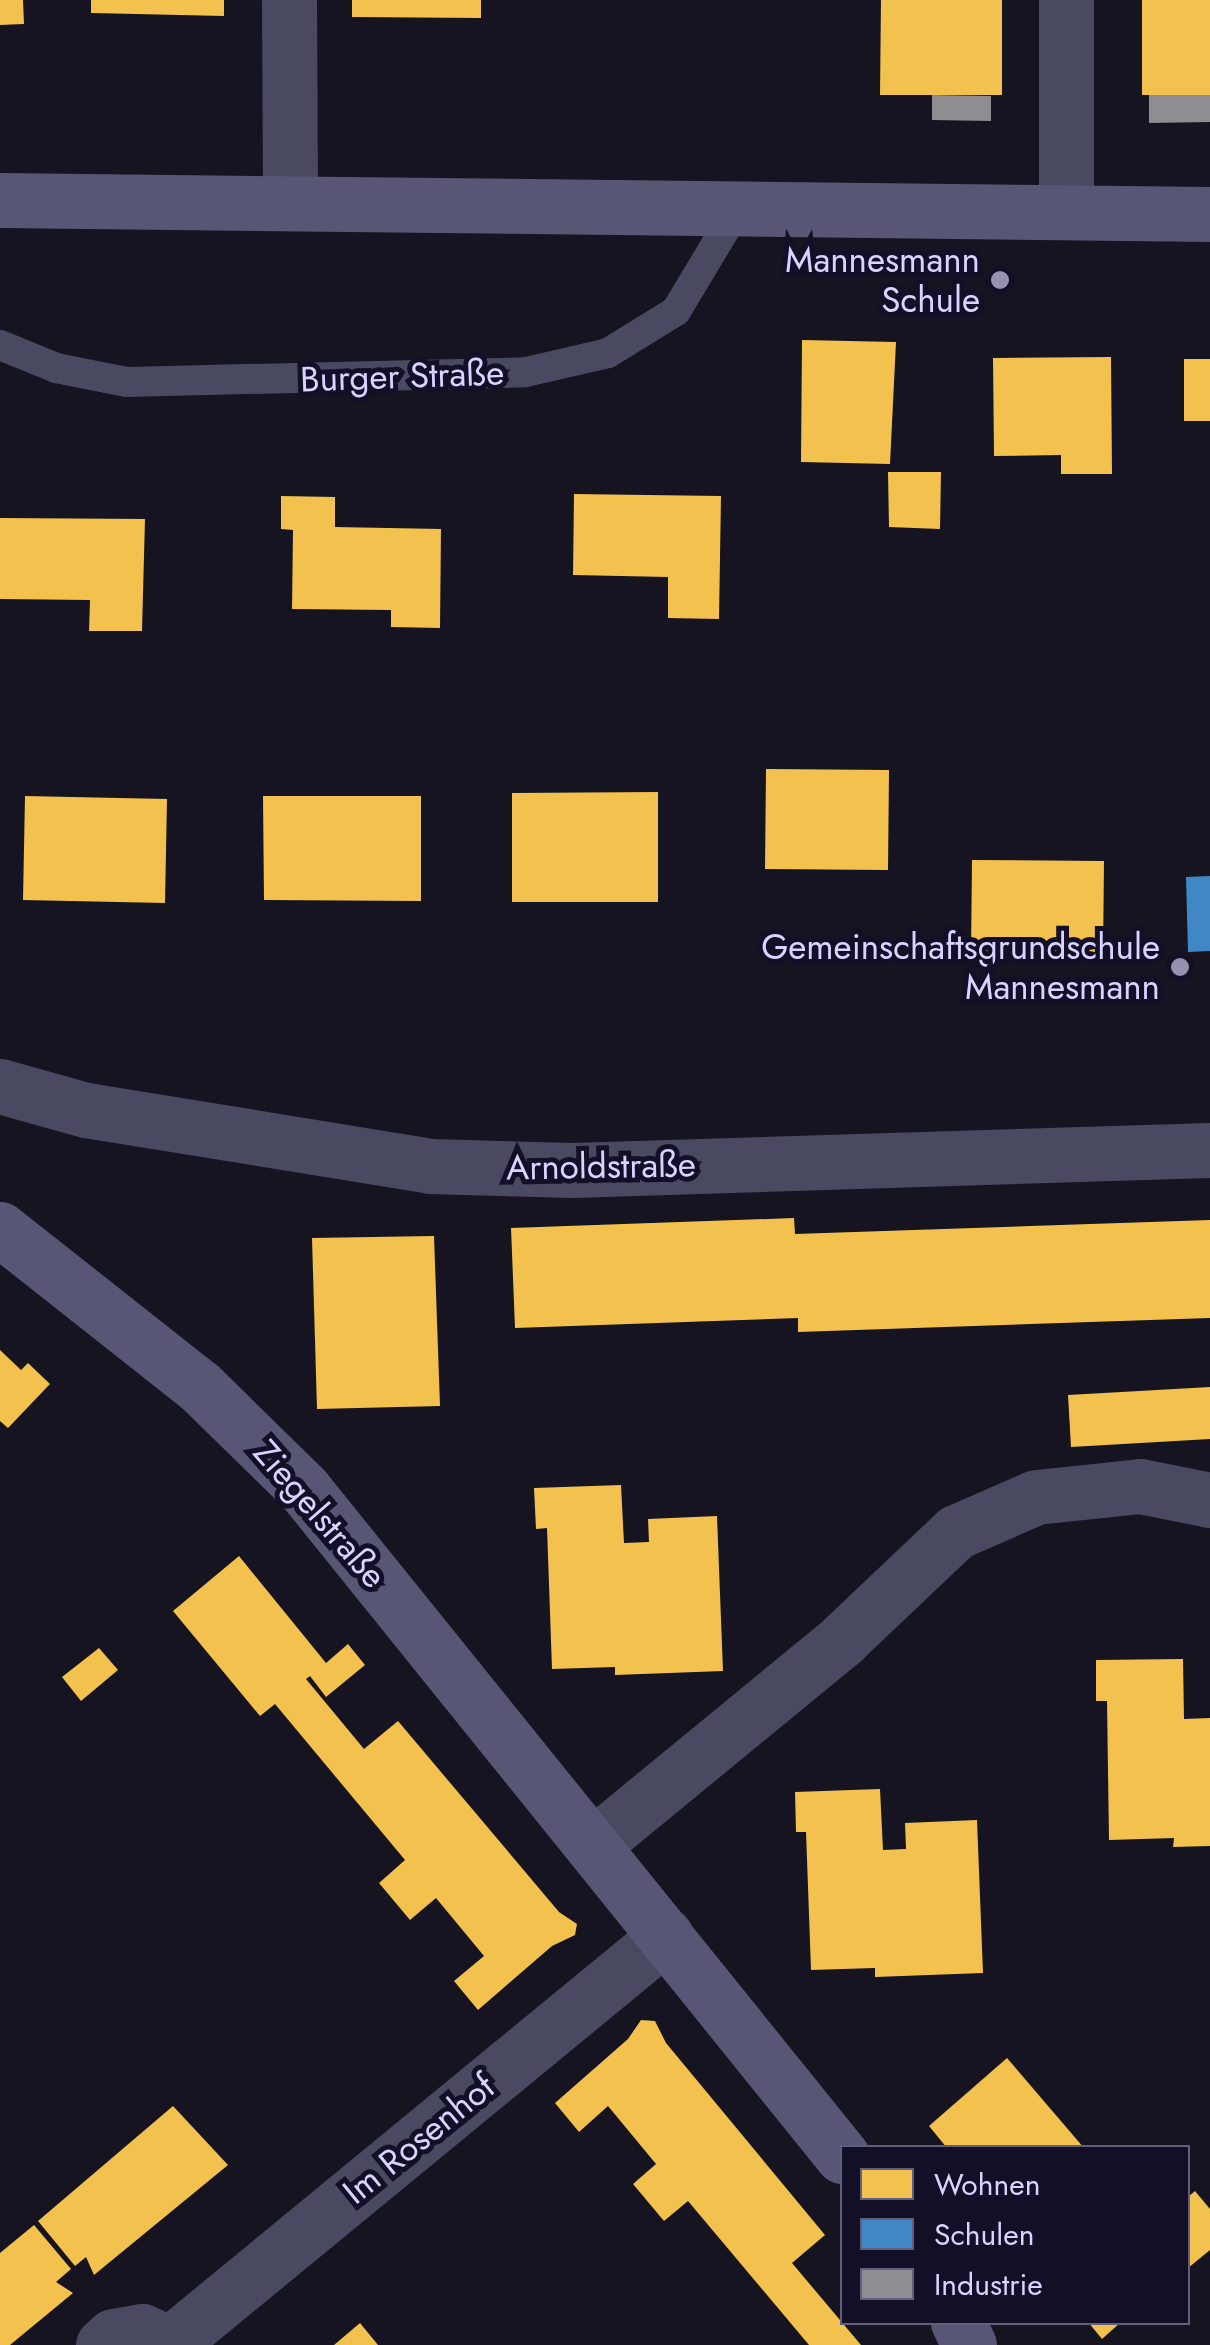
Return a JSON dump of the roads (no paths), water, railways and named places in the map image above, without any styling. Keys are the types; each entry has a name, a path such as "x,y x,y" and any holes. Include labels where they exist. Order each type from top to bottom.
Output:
{"street":[{"path":"290,0 290,202"},
{"path":"1066,0 1066,212"},
{"path":"0,200 1210,214"},
{"name":"Arnoldstraße","path":"0,1086 104,1114 430,1166 572,1170 1210,1150"},
{"name":"Ziegelstraße","path":"0,1229 249,1432 304,1489 840,2154"},
{"path":"594,1844 842,1640 956,1532 1036,1498 1140,1486 1210,1500"},
{"name":"Im Rosenhof","path":"103,2345 113,2336 142,2331 172,2344 666,1936"}],"lane":[{"name":"Burger Straße","path":"0,345 56,368 126,382 526,372 608,354 676,311 738,208"}],"place":[{"name":"Mannesmann Schule","path":"1000,280"},
{"name":"Gemeinschaftsgrundschule Mannesmann","path":"1180,967"}]}
